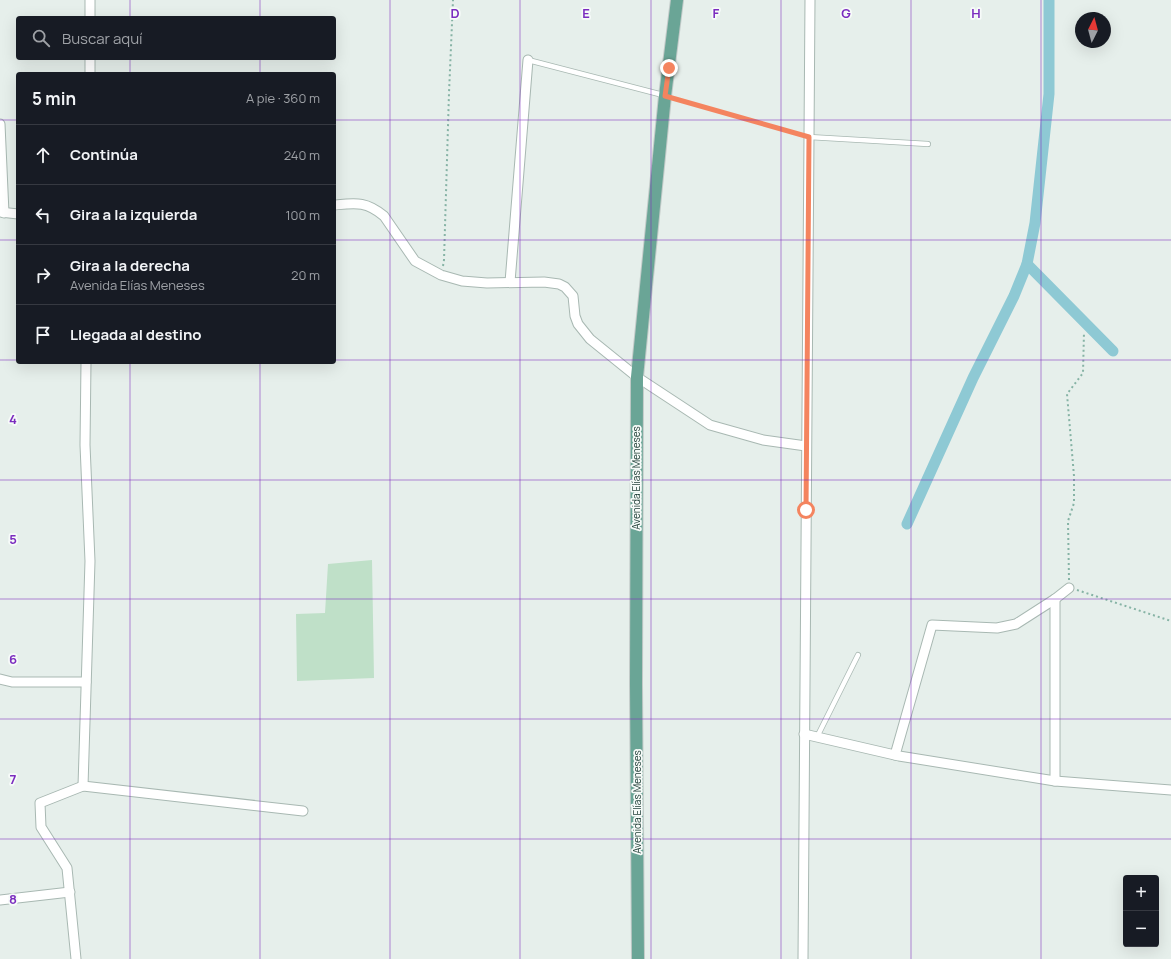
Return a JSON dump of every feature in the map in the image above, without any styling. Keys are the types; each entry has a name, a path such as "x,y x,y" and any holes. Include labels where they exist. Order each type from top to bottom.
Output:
{"main road":[{"name":"Avenida Elías Meneses","path":"638,959 636,684 637,377 665,96 678,0"}],"street":[{"path":"90,0 90,16"},
{"path":"803,959 810,0"},
{"path":"90,60 90,72"},
{"path":"510,282 528,60"},
{"path":"0,124 2,213 16,214"},
{"path":"336,204 358,203 371,206 384,216 415,261 441,275 462,281 487,283 544,282 559,284 565,287 573,296 578,324 590,339 637,377 710,425 763,440 806,446"},
{"path":"83,786 90,561 85,445 86,364"},
{"path":"895,755 932,626 997,628 1016,624 1056,599 1069,588"},
{"path":"1055,781 1056,599"},
{"path":"0,679 12,682 86,682"},
{"path":"804,734 895,755 1055,781 1171,790"},
{"path":"76,959 67,868 41,827 40,803 83,786 303,811"},
{"path":"0,900 70,892"}],"lane":[{"path":"528,60 665,96"},
{"path":"809,137 928,144"},
{"path":"817,737 858,655"}],"path":[{"path":"441,275 444,260 453,0"},
{"path":"665,96 809,137"},
{"path":"1084,332 1083,372 1067,394 1074,476 1074,503 1068,521 1069,588 1171,621"}],"green space":[{"path":"372,560 374,678 297,681 296,614 325,613 328,564"}],"waterway":[{"path":"907,524 973,378 1014,296 1027,264 1035,223 1049,94 1049,0"},
{"path":"1027,264 1113,351"}],"route":[{"path":"669,68 665,96 809,137 806,510"}]}
